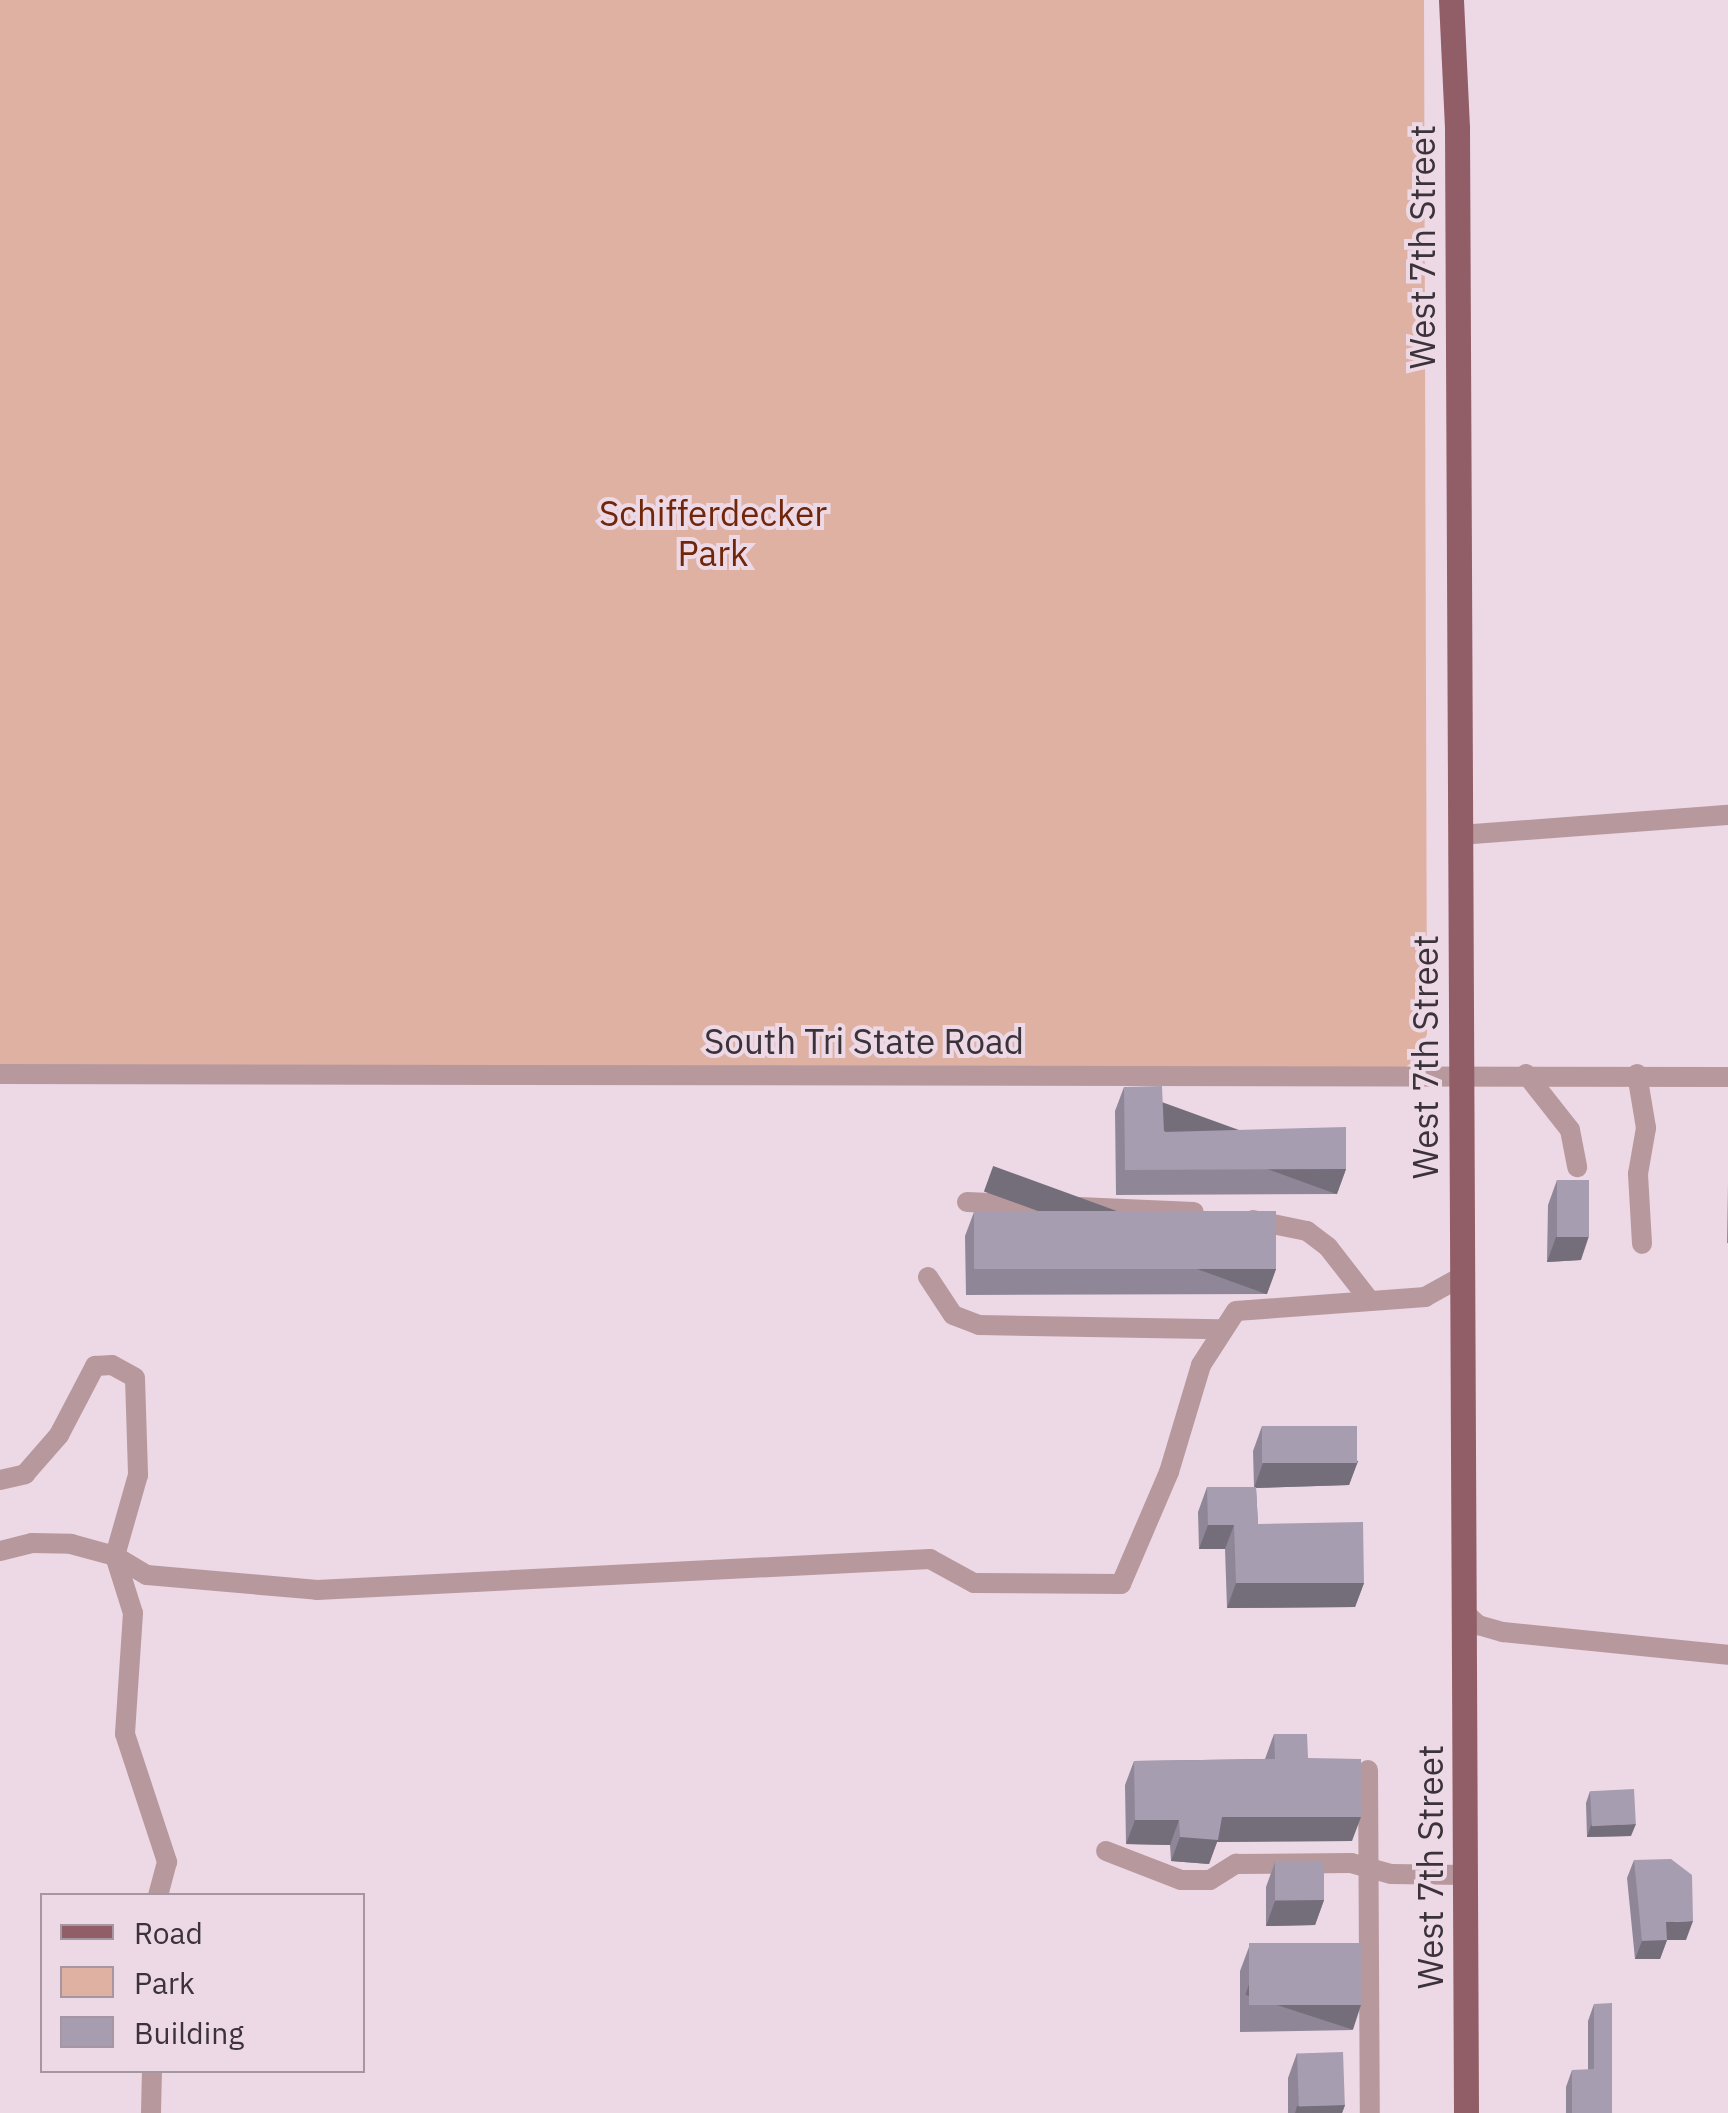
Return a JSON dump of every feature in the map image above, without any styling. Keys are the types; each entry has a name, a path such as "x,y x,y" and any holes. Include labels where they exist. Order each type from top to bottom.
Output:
{"main road":[{"name":"West 7th Street","path":"1451,0 1458,128 1466,2113"}],"street":[{"path":"1460,835 1728,815"},
{"name":"South Tri State Road","path":"0,1074 1728,1077"},
{"path":"1526,1074 1570,1130 1576,1167"},
{"path":"1637,1074 1646,1128 1638,1174 1642,1244"},
{"path":"966,1202 1220,1216 1307,1232 1328,1247 1370,1301"},
{"path":"928,1277 953,1315 978,1325 1219,1329"},
{"path":"0,1552 32,1543 71,1544 115,1556 146,1575 317,1590 930,1560 974,1583 1121,1584 1155,1509 1184,1410 1219,1329 1236,1311 1425,1297 1461,1277"},
{"path":"0,1480 25,1474 59,1435 95,1366 112,1365 135,1378 138,1475 115,1556 133,1613 125,1734 168,1862 159,1893"},
{"path":"1463,1611 1478,1626 1503,1632 1728,1655"},
{"path":"1368,1770 1370,2113"},
{"path":"1106,1851 1181,1880 1210,1880 1236,1864 1464,1874"},
{"path":"151,2113 152,2073"}],"green space":[{"name":"Schifferdecker Park","path":"0,0 1424,0 1427,1034 1416,1059 1406,1067 0,1067"}],"building":[{"path":"1162,1086 1164,1132 1346,1127 1346,1169 1125,1170 1124,1087"},
{"path":"1557,1180 1589,1180 1589,1237 1557,1237"},
{"path":"974,1211 1276,1211 1276,1269 974,1269"},
{"path":"1262,1426 1357,1426 1357,1463 1262,1463"},
{"path":"1207,1487 1256,1487 1258,1524 1363,1522 1364,1583 1236,1583 1234,1525 1208,1525"},
{"path":"1274,1734 1307,1734 1308,1758 1361,1759 1361,1817 1222,1817 1218,1840 1180,1837 1179,1820 1135,1820 1134,1761 1275,1759"},
{"path":"1634,1789 1636,1824 1592,1826 1590,1791"},
{"path":"1671,1859 1692,1875 1693,1921 1666,1922 1667,1940 1642,1941 1634,1860"},
{"path":"1275,1861 1324,1861 1324,1900 1275,1900"},
{"path":"1249,1943 1361,1943 1361,2005 1249,2005"},
{"path":"1612,2003 1612,2113 1572,2113 1572,2070 1594,2069 1594,2004"},
{"path":"1343,2052 1345,2105 1299,2107 1297,2054"}]}
